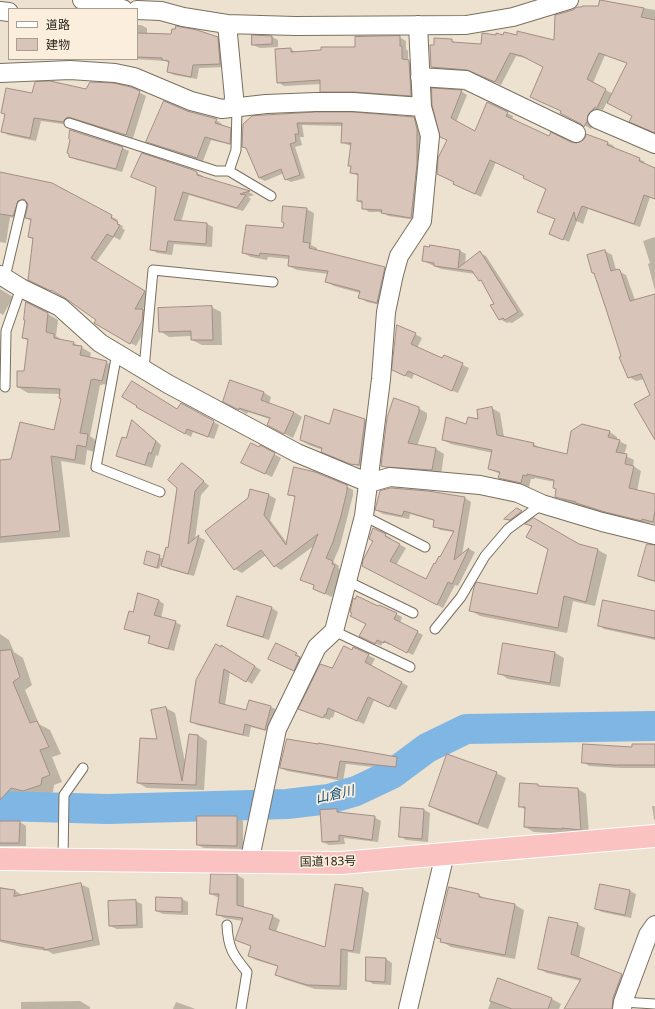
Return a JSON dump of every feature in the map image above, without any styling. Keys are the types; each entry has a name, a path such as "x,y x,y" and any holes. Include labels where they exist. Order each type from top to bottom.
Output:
{"highway":[{"name":"国道183号","path":"0,860 340,863 655,836"}],"street":[{"path":"82,0 109,8"},
{"path":"138,10 161,11 183,17 227,24 294,26 466,25 514,17 569,0"},
{"path":"227,24 235,107"},
{"path":"249,863 261,812 277,729 317,647 334,631 364,516 381,379 386,312 399,256 422,221 430,136 422,107 418,25"},
{"path":"0,73 70,70 115,73 134,77 174,95 222,109 266,104 316,102 353,102 422,107"},
{"path":"420,77 466,80 576,133"},
{"path":"597,119 655,144"},
{"path":"2,276 60,307 100,343 168,384 297,453 369,483 390,477 480,485 518,493 542,504 602,522 655,535"},
{"path":"408,1009 445,854"},
{"path":"622,1005 648,935 655,925"}],"lane":[{"path":"229,171 236,150 235,107"},
{"path":"69,123 216,171 229,171 271,196"},
{"path":"2,276 22,205"},
{"path":"144,369 153,270 274,282"},
{"path":"5,387 6,331 22,288"},
{"path":"117,353 96,467 160,492"},
{"path":"435,629 461,597 490,550 508,529 542,504"},
{"path":"364,516 425,547"},
{"path":"347,581 413,613"},
{"path":"334,631 410,667"},
{"path":"63,861 64,795 83,768"},
{"path":"227,925 228,937 233,954 247,972 241,1009"},
{"path":"622,1005 655,1004"}],"building":[{"path":"600,0 644,8 641,17 655,20 655,133 629,122 632,116 607,103 627,63 599,53 587,79 606,89 597,108 595,107 588,115 584,127 560,113 561,111 530,97 543,67 522,56 510,53 495,82 467,70 431,67 430,45 434,45 434,38 452,39 452,42 481,44 482,33 496,35 496,33 503,35 504,32 517,35 517,31 554,40 555,15 573,10 577,7 598,6"},
{"path":"176,26 197,30 218,37 220,64 193,65 191,77 167,72 169,61 162,60 162,58 138,57 138,33 171,34 172,29 175,29"},
{"path":"252,35 272,36 272,44 252,45"},
{"path":"400,36 402,59 409,60 411,96 354,92 320,92 320,80 277,83 275,49 291,48 291,52 321,50 321,47 355,47 355,37"},
{"path":"50,81 86,89 90,82 114,83 140,91 126,135 68,117 63,122 34,118 30,138 1,132 5,114 1,113 6,88 32,93 35,82"},
{"path":"432,88 462,90 451,118 475,131 487,102 508,112 506,116 549,136 551,132 576,143 582,141 586,134 608,142 607,145 640,158 639,161 655,168 655,199 644,195 634,224 582,206 576,221 574,212 563,240 549,234 555,219 537,212 546,189 523,178 524,176 490,160 475,194 453,184 454,182 437,174 438,158 447,140 440,137 432,105"},
{"path":"164,101 187,111 217,119 215,123 231,128 230,144 205,137 197,158 146,142"},
{"path":"316,112 353,112 414,117 417,129 417,164 411,218 381,213 382,210 362,209 362,201 357,201 358,174 350,173 351,166 348,166 351,143 341,143 342,123 297,123 299,134 295,134 296,142 290,144 300,175 285,180 281,169 259,178 246,148 242,147 243,124 252,116"},
{"path":"70,130 123,147 116,169 69,157 69,154 67,153 70,140"},
{"path":"142,153 193,170 197,172 197,175 250,191 240,194 246,195 237,208 183,192 174,220 207,223 206,244 168,241 166,252 150,250 156,187 131,177"},
{"path":"0,172 52,183 112,215 111,218 118,222 117,224 120,225 113,237 107,234 91,258 145,291 135,309 143,309 142,321 130,344 94,323 96,320 65,298 28,280 33,238 28,237 31,219 25,218 28,204 24,199 18,201 13,216 0,214"},
{"path":"283,206 307,208 303,242 310,243 309,248 385,267 377,303 358,298 360,291 325,282 328,271 288,266 289,256 260,253 259,256 242,253 246,225 283,228"},
{"path":"430,245 460,250 458,268 480,251 518,312 505,320 503,318 499,320 490,305 494,304 481,280 479,281 472,271 434,266 434,263 422,261 424,246 429,247"},
{"path":"605,250 611,271 618,269 620,270 630,301 655,294 655,440 634,404 650,395 641,374 628,378 619,357 621,356 587,255"},
{"path":"26,302 48,313 46,332 54,334 54,338 74,342 73,345 82,346 80,355 107,361 102,381 91,380 80,433 88,434 86,447 77,445 75,460 51,456 60,531 0,537 0,460 11,459 20,422 54,430 61,399 59,398 60,389 17,387 17,371 24,371 28,339 22,338"},
{"path":"212,306 213,340 191,340 191,331 159,332 158,308"},
{"path":"397,325 416,333 411,344 442,358 444,355 463,363 452,391 408,371 405,376 392,370"},
{"path":"230,380 264,392 261,400 294,412 284,434 267,425 270,418 239,408 239,410 223,402"},
{"path":"132,381 177,409 181,403 214,421 208,437 187,429 185,434 136,407 137,406 122,397"},
{"path":"394,398 419,407 419,412 408,443 436,448 432,470 381,466 387,418"},
{"path":"492,407 497,435 534,443 533,446 567,454 571,431 582,424 610,431 608,437 620,440 616,452 627,454 625,464 634,466 629,488 655,494 655,511 653,522 642,519 642,521 605,512 576,502 555,497 556,489 553,488 554,480 527,474 527,476 523,475 521,483 498,478 500,472 488,469 492,450 442,440 446,417 466,424 468,417 478,419 477,410"},
{"path":"334,409 365,419 359,465 350,464 321,452 322,448 300,440 305,415 329,424"},
{"path":"132,420 156,441 151,454 149,452 145,465 116,456 122,437 126,438"},
{"path":"251,443 259,447 260,445 275,453 265,474 241,463"},
{"path":"182,463 204,481 195,491 188,544 199,535 188,574 161,566 166,547 168,548 177,488 168,480"},
{"path":"294,467 315,472 347,485 341,516 333,542 326,558 333,561 332,564 335,565 325,594 313,589 314,585 300,580 318,534 274,567 261,550 234,570 205,531 248,498 250,489 269,494 264,515 286,545 295,496 288,495"},
{"path":"391,488 428,491 465,497 454,560 469,548 452,584 448,582 437,605 362,566 363,560 373,541 369,539 373,528 386,534 385,536 400,544 390,561 426,579 454,531 433,527 434,520 404,511 402,516 375,510 380,491"},
{"path":"517,508 522,511 510,520 504,519"},
{"path":"534,518 579,544 598,549 586,602 564,596 558,628 469,611 476,582 537,594 548,549 526,537 532,526 525,524"},
{"path":"647,544 655,545 655,581 638,576"},
{"path":"147,551 160,555 157,568 144,564"},
{"path":"138,593 159,600 154,615 176,621 168,649 148,643 150,636 124,629 129,611 133,612"},
{"path":"237,596 272,607 263,637 227,626"},
{"path":"357,596 397,613 394,619 418,631 407,653 384,641 384,643 377,640 375,644 359,636 366,624 350,616 352,613 350,612 353,598 355,599"},
{"path":"603,600 655,611 655,638 598,626"},
{"path":"276,643 297,653 295,655 300,657 294,671 268,659"},
{"path":"503,643 555,652 550,683 498,674"},
{"path":"216,644 221,647 221,645 255,666 246,682 224,669 219,703 246,710 249,700 271,706 265,730 245,724 243,735 190,722 196,680"},
{"path":"344,646 352,650 353,647 369,654 365,662 402,682 389,707 368,697 357,721 328,708 326,715 325,714 323,718 298,709 320,664 332,668"},
{"path":"11,650 20,677 13,682 30,723 37,721 49,747 40,750 50,775 42,778 41,785 23,791 11,788 0,800 0,651"},
{"path":"166,707 182,781 189,734 198,735 196,785 137,783 140,738 157,739 151,710"},
{"path":"287,739 397,757 396,767 340,761 337,778 280,768"},
{"path":"583,744 632,747 632,744 655,744 655,765 582,763"},
{"path":"447,754 497,772 478,824 429,806"},
{"path":"520,783 538,784 538,786 578,788 581,830 524,827 525,807 519,807"},
{"path":"401,807 424,809 422,839 399,837"},
{"path":"337,809 337,812 375,816 372,840 339,835 339,841 322,842 320,810"},
{"path":"197,816 237,816 237,846 197,845"},
{"path":"0,821 20,821 19,843 0,843"},
{"path":"211,874 237,874 237,905 273,915 269,929 325,947 335,884 363,888 353,951 341,949 340,986 307,985 275,975 278,966 248,956 251,946 235,940 243,918 216,915 219,894 210,894"},
{"path":"81,883 93,940 44,950 44,948 0,940 0,888 15,890 14,896"},
{"path":"600,884 630,890 625,915 595,909"},
{"path":"449,887 479,894 479,897 515,904 505,955 440,942 441,939 437,938"},
{"path":"156,897 182,898 182,912 156,911"},
{"path":"136,900 137,925 109,926 108,901"},
{"path":"549,917 578,923 571,954 622,974 613,998 612,1009 564,1009 581,979 538,969"},
{"path":"366,957 386,958 385,982 366,981"},
{"path":"498,978 552,998 548,1009 512,1009 490,1001"}],"waterway":[{"name":"山倉川","path":"0,806 107,809 287,804 329,799 356,791 392,774 427,748 466,729 655,726"}]}
